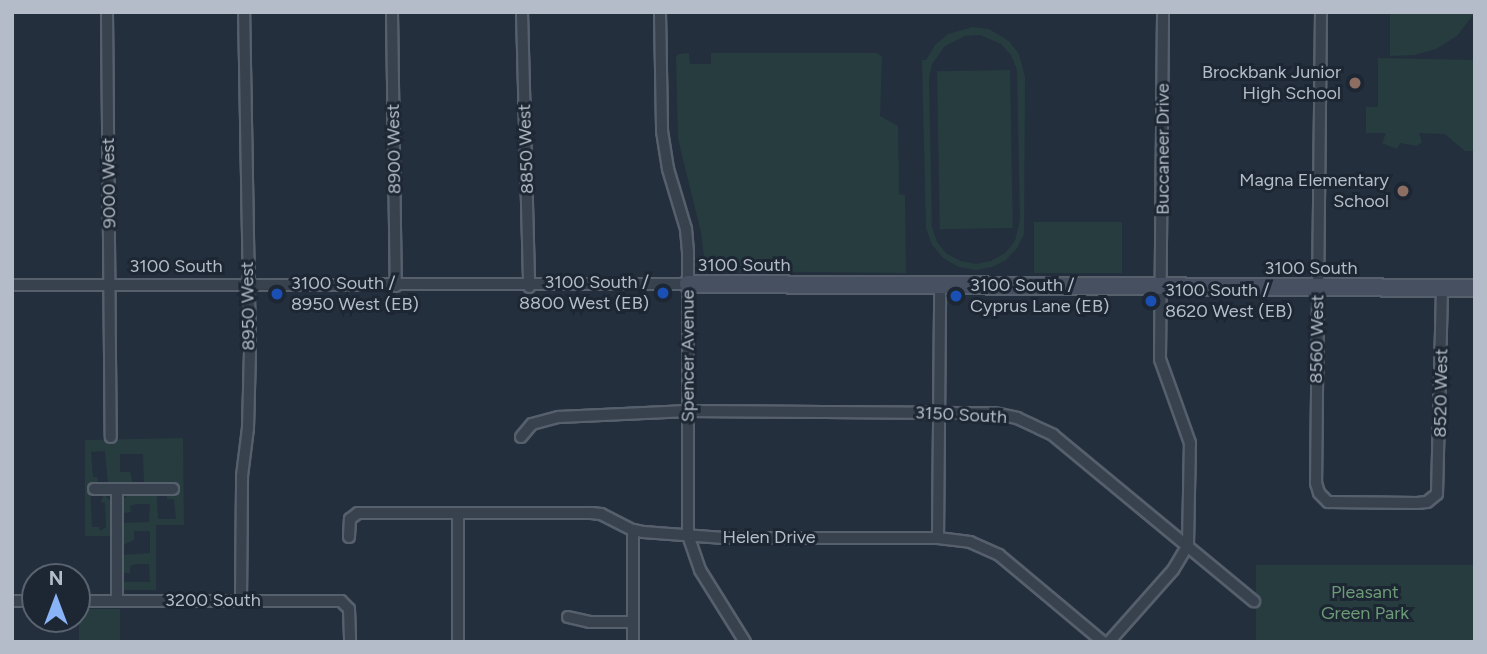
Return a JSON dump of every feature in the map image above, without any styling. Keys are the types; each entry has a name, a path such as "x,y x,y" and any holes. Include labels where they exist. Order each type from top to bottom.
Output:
{"street":[{"name":"9000 West","path":"107,12 111,438"},
{"name":"8950 West","path":"241,600 242,475 249,406 244,12"},
{"name":"8900 West","path":"392,12 396,286"},
{"name":"8850 West","path":"522,12 529,287"},
{"name":"Spencer Avenue","path":"660,12 662,131 668,169 685,229 688,284 688,535 700,570 745,642"},
{"name":"Buccaneer Drive","path":"1163,12 1160,359 1190,443 1188,545"},
{"name":"8560 West","path":"1321,12 1316,483 1321,496 1331,503 1417,503 1436,496"},
{"name":"3100 South","path":"12,285 529,287 688,284 1475,288"},
{"path":"938,538 940,285"},
{"name":"8520 West","path":"1436,496 1440,486 1442,288"},
{"name":"3150 South","path":"522,437 532,424 559,417 688,411 994,413 1034,424 1053,435 1254,601"},
{"path":"94,489 173,489"},
{"path":"117,489 117,601"},
{"path":"458,513 458,642"},
{"name":"Helen Drive","path":"349,537 352,514 591,513 612,519 633,530 688,535 938,538 970,542 999,555 1103,642"},
{"path":"633,530 633,642"},
{"path":"1109,642 1173,570 1188,545"},
{"name":"3200 South","path":"91,601 341,601 347,605 350,614 350,642"},
{"path":"568,617 589,622 633,622"}],"green space":[{"path":"1390,12 1475,12 1457,36 1436,49 1415,55 1390,56"},
{"path":"973,27 989,29 1009,41 1019,54 1025,77 1024,234 1017,248 1006,260 992,267 976,270 959,267 943,258 932,245 926,228 922,60 926,60 935,45 948,34","holes":["980,35 1001,44 1011,55 1017,70 1020,219 1015,241 1005,253 991,261 976,264 947,254 937,242 932,227 929,78 932,64 945,46 965,36"]},
{"path":"689,53 690,64 711,64 711,53 877,53 882,57 880,116 898,126 899,194 905,195 906,273 706,271 701,232 678,139 676,57 678,54"},
{"path":"1378,58 1475,60 1475,151 1465,151 1445,134 1419,133 1422,142 1417,146 1400,143 1397,149 1382,143 1386,133 1366,133 1366,107 1378,107"},
{"path":"1010,70 1013,228 940,229 937,71"},
{"path":"1034,222 1122,222 1122,273 1034,273"},
{"path":"183,438 184,525 156,525 156,590 121,590 124,582 150,582 149,564 130,566 130,573 122,573 122,555 150,553 150,531 134,531 134,540 123,545 121,523 149,522 150,504 130,506 131,512 124,513 123,499 130,494 157,493 158,519 176,519 174,499 167,499 167,495 175,495 178,488 175,483 144,484 143,454 120,454 120,472 130,472 133,484 108,484 105,451 91,452 93,477 97,477 98,482 90,485 92,527 99,527 100,531 106,527 105,503 101,502 104,494 112,503 112,536 85,536 85,440"},
{"name":"Pleasant Green Park","path":"1256,565 1475,565 1475,642 1256,642"},
{"path":"91,609 120,609 120,642 79,642 79,633 91,633"}],"place":[{"name":"Brockbank Junior High School","path":"1355,83"},
{"name":"Magna Elementary School","path":"1403,191"},
{"name":"3100 South / 8800 West (EB)","path":"663,293"},
{"name":"3100 South / 8950 West (EB)","path":"277,294"},
{"name":"3100 South / Cyprus Lane (EB)","path":"956,296"},
{"name":"3100 South / 8620 West (EB)","path":"1151,301"}]}
